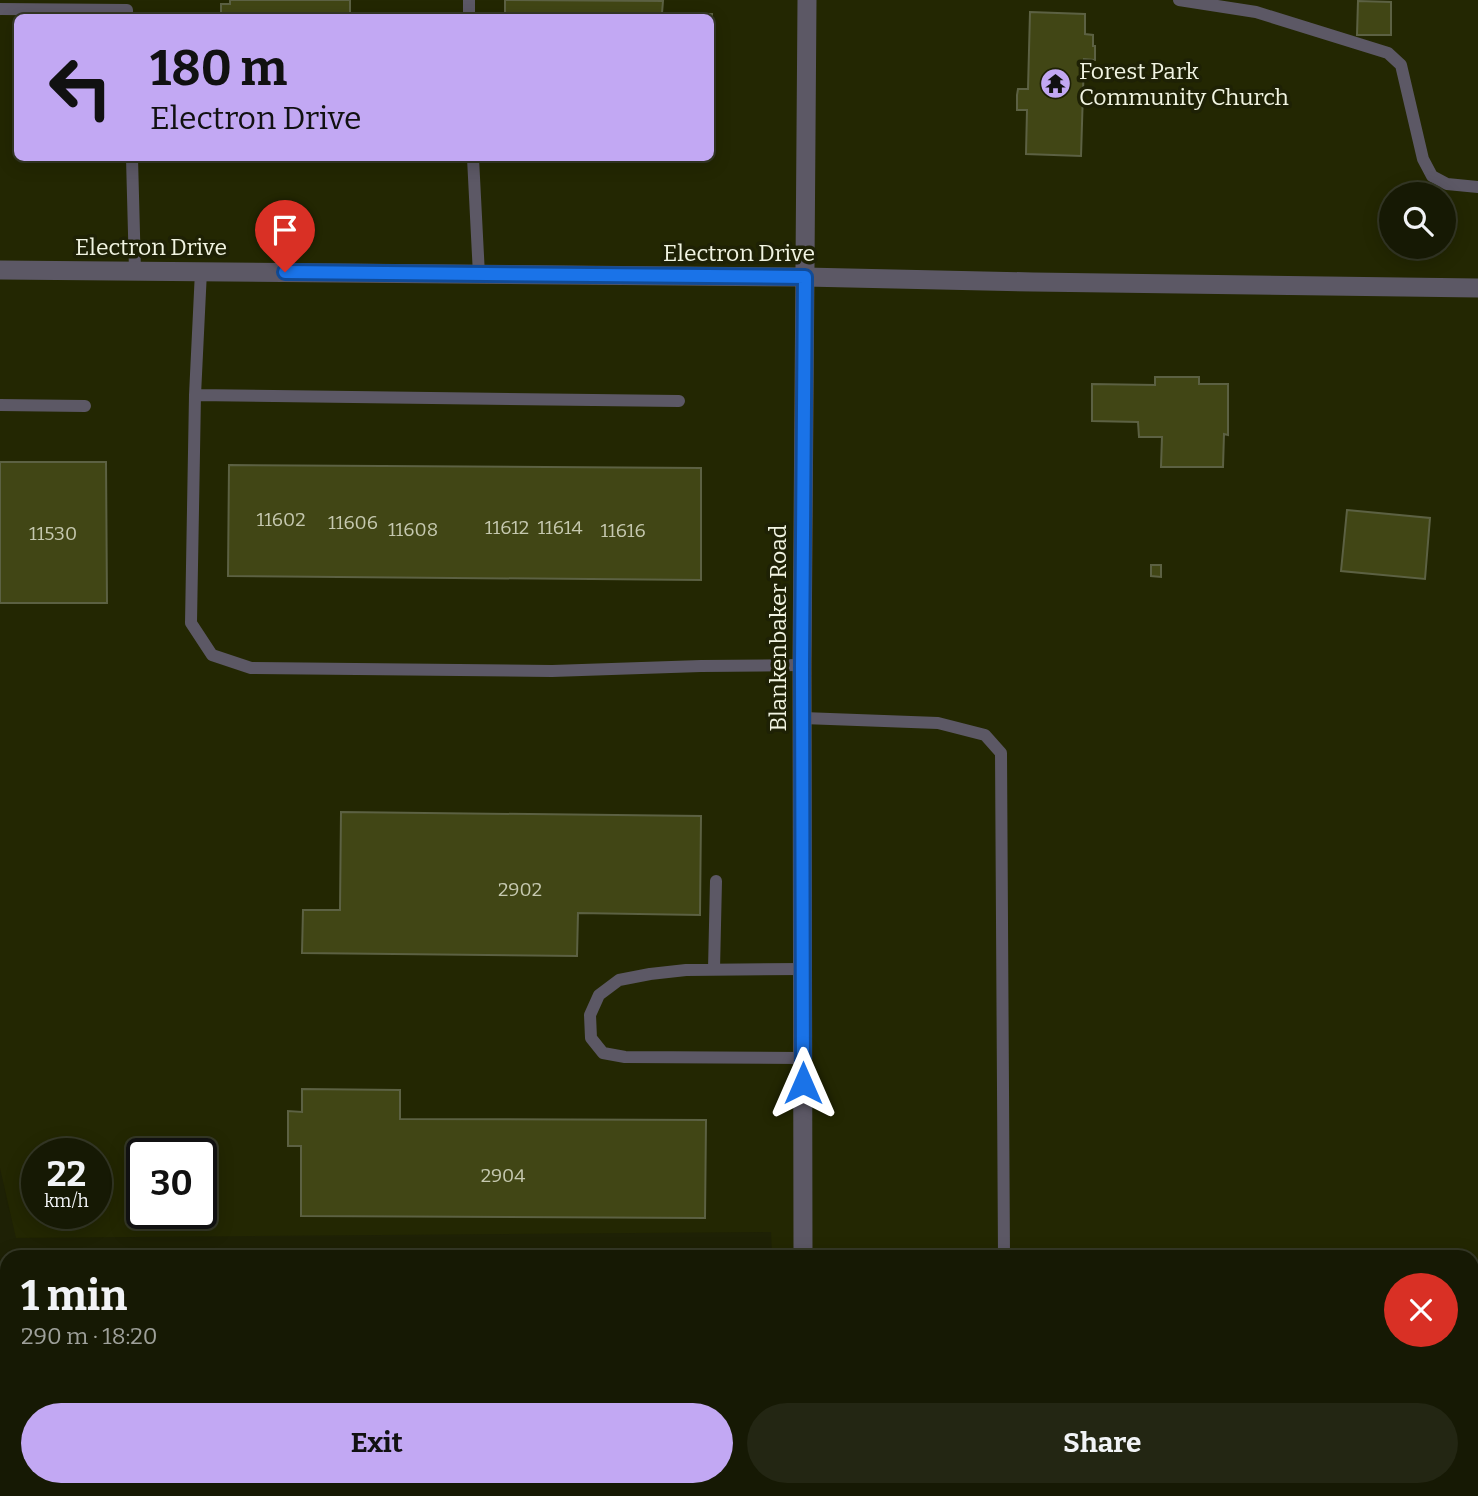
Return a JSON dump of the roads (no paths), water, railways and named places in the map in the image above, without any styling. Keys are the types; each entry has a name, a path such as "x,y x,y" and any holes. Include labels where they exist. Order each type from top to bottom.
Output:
{"street":[{"name":"Blankenbaker Road","path":"803,1250 802,665 807,0"},
{"name":"Electron Drive","path":"0,270 805,277 1478,288"}],"lane":[{"path":"1179,0 1256,12 1388,53 1401,65 1423,159 1432,176 1447,184 1478,187"},
{"path":"0,9 127,10 128,14"},
{"path":"132,161 135,271"},
{"path":"472,161 479,275"},
{"path":"201,271 195,395 191,623 212,655 251,668 552,671 802,665"},
{"path":"195,395 679,401"},
{"path":"0,405 85,406"},
{"path":"803,718 938,723 985,735 1001,753 1004,1250"},
{"path":"714,969 716,881"},
{"path":"803,970 686,970 619,980 599,995 590,1015 591,1038 603,1053 625,1057 803,1058"}],"place":[{"name":"Forest Park Community Church","path":"1056,84"}]}
